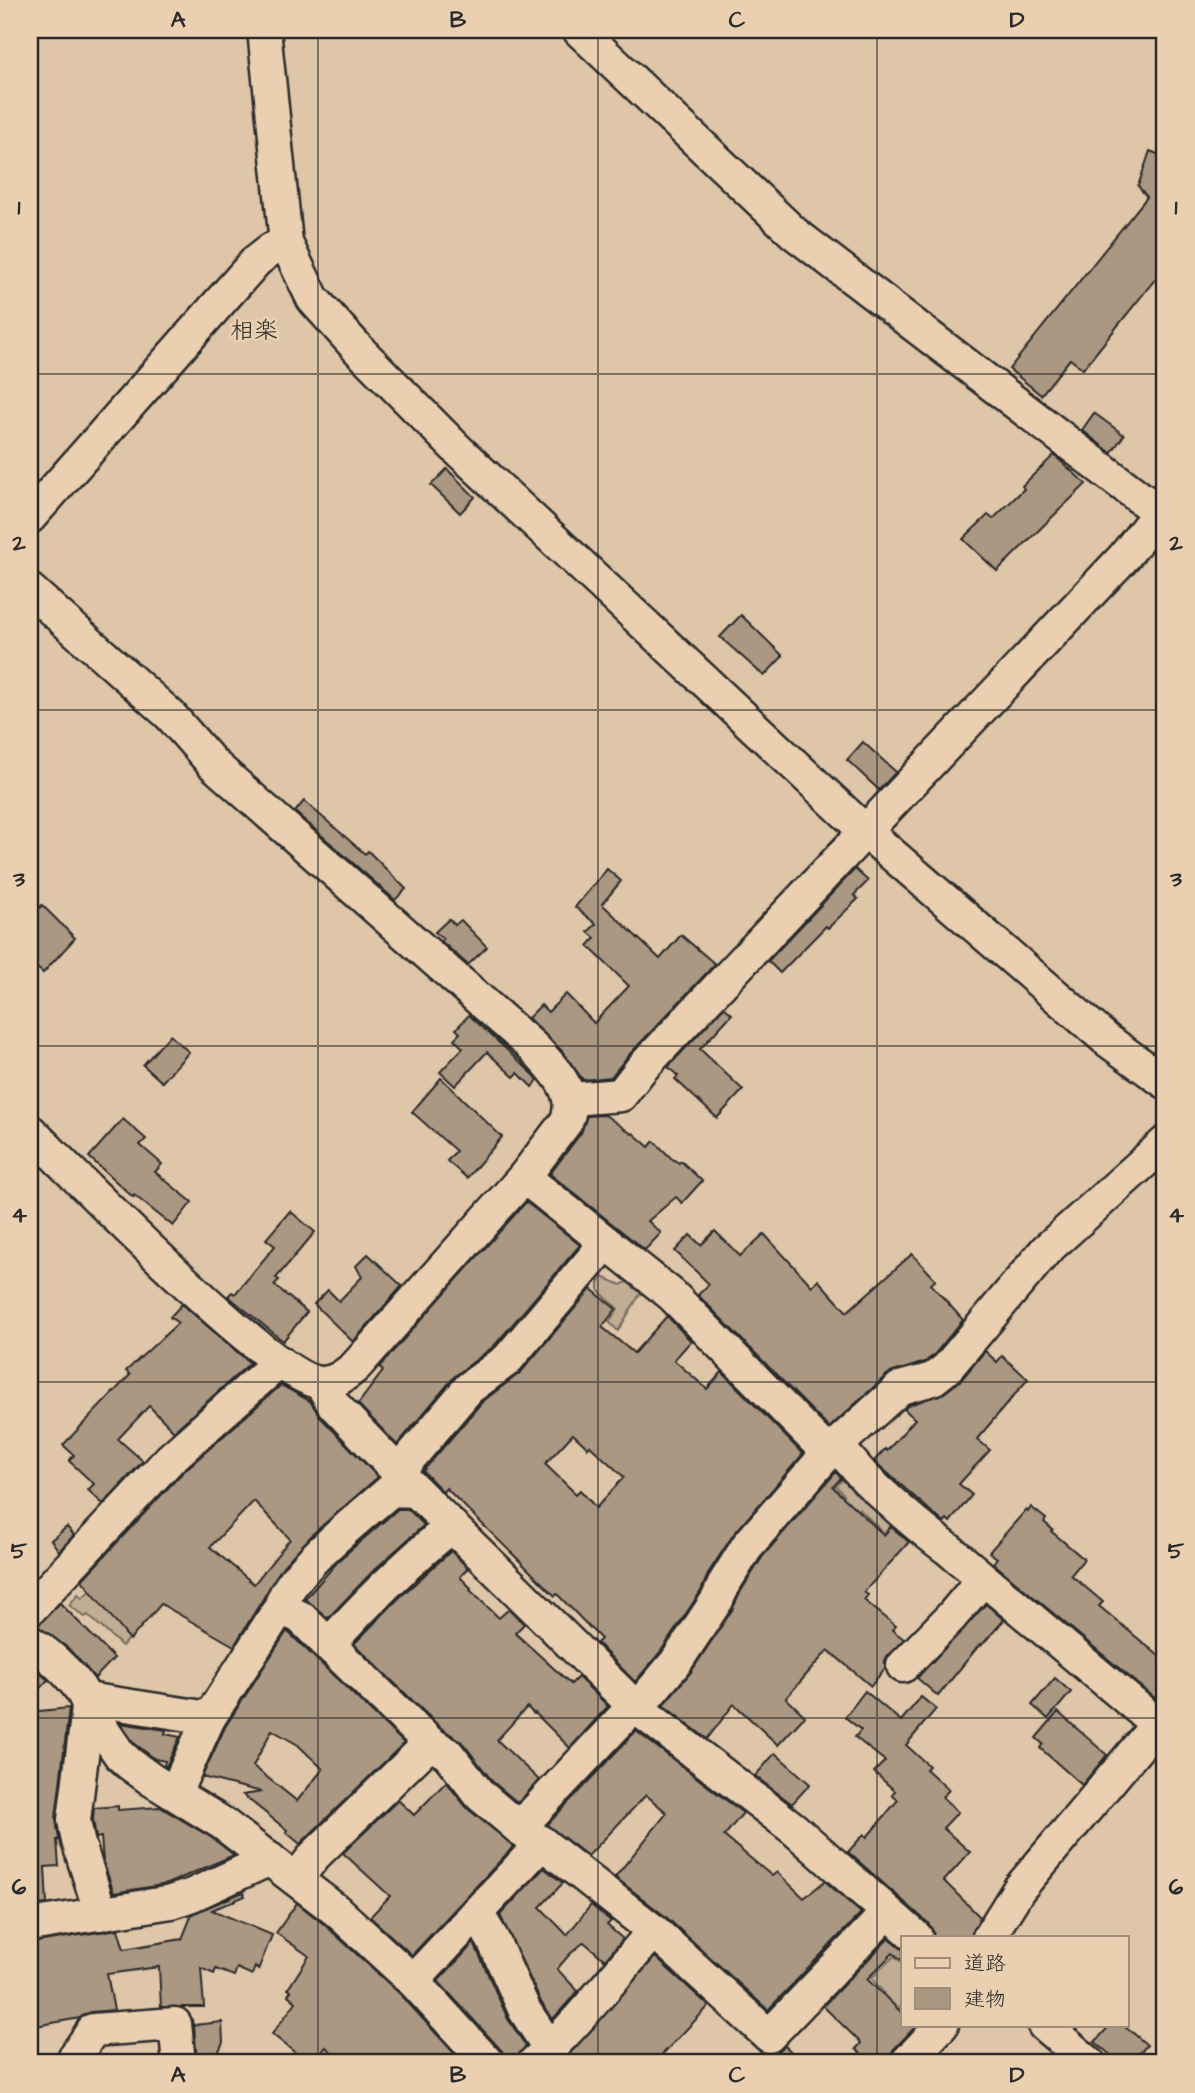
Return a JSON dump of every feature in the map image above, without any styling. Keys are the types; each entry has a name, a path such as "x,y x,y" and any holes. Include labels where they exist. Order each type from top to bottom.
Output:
{"street":[{"path":"264,30 286,243 313,299 369,361 457,449 865,831 1097,1031 1165,1082"},
{"path":"571,1099 621,1095 641,1069 1124,557 1163,511 794,233 579,30"},
{"path":"30,517 256,261 270,250 286,243"},
{"path":"30,590 170,715 213,764 533,1047 550,1065 571,1099 571,1111 566,1122 524,1177 355,1367 339,1379 321,1383 300,1376 279,1362 196,1293 30,1131"},
{"path":"413,1982 477,1913 531,1836 634,1706 643,1701 676,1662 748,1545 832,1450 900,1388 933,1379 947,1368 1046,1250 1165,1143"},
{"path":"524,1177 672,1295 832,1450 855,1465 864,1477 914,1523 1161,1719 1019,1889 990,1936"},
{"path":"175,1793 209,1718 280,1608 283,1596 312,1562 391,1490 407,1481 468,1388 507,1360 606,1243"},
{"path":"30,1609 170,1459 279,1362"},
{"path":"321,1383 334,1405 407,1481 634,1706 794,1829 915,1936"},
{"path":"328,1646 355,1615 413,1559 452,1527"},
{"path":"903,1666 951,1617 983,1579"},
{"path":"280,1608 300,1617 430,1743 448,1754 480,1795 654,1931 769,2036 887,1913"},
{"path":"30,1642 60,1666 120,1755 152,1780 270,1858 337,1911 413,1982 488,2063"},
{"path":"88,1704 209,1718"},
{"path":"88,1704 74,1820 101,1914"},
{"path":"296,1879 315,1855 430,1743"},
{"path":"30,1925 171,1902 192,1895 270,1858"},
{"path":"477,1913 493,1940 542,2056 576,2023 654,1931"},
{"path":"75,2063 74,2058 93,2030 175,2024 179,2063"},
{"path":"906,2063 941,2026"},
{"path":"1045,2026 1089,2063"}],"shaded area":[{"path":"603,1277 621,1285 632,1279 646,1284 618,1331 609,1322 618,1309 599,1291 599,1283"},
{"path":"852,1469 898,1518 884,1533 859,1509 856,1512 841,1498 844,1495 836,1486"},
{"path":"95,1586 137,1629 122,1646 88,1615 85,1617 69,1605 78,1594 82,1598"},
{"path":"894,1956 901,1961 901,2006 895,2012 880,1998 884,1993 871,1978"}],"building":[{"path":"1150,151 1165,157 1165,267 1083,369 1070,359 1041,395 1009,369 1147,197 1138,186"},
{"path":"1094,413 1124,435 1111,453 1082,430"},
{"path":"1054,455 1086,484 997,571 963,539 988,515 993,519"},
{"path":"447,469 475,497 460,513 431,485"},
{"path":"741,615 783,656 764,676 720,637"},
{"path":"863,742 896,772 879,790 847,760"},
{"path":"304,801 365,854 368,851 406,889 395,900 295,812"},
{"path":"607,869 621,881 602,904 660,959 681,935 715,964 611,1077 583,1080 562,1051 528,1018 541,1005 548,1012 566,994 594,1023 629,986 588,946 595,938 588,932 596,924 575,907"},
{"path":"855,869 868,881 854,895 858,899 828,928 826,926 780,973 768,961"},
{"path":"42,905 75,938 43,973 30,962 30,920"},
{"path":"449,919 455,925 461,920 487,947 468,965 441,941 443,939 435,932"},
{"path":"724,1007 732,1014 700,1049 743,1090 717,1118 675,1079 678,1076 668,1067"},
{"path":"469,1015 534,1075 538,1080 532,1087 518,1073 514,1077 487,1052 455,1086 440,1072 463,1048 454,1039 460,1033 456,1029"},
{"path":"170,1035 189,1052 162,1082 143,1065"},
{"path":"441,1078 502,1137 467,1178 447,1161 456,1151 412,1112"},
{"path":"605,1115 649,1147 654,1141 671,1158 679,1163 681,1161 702,1181 682,1203 676,1197 648,1221 661,1233 645,1250 550,1174 581,1133 587,1116"},
{"path":"123,1119 146,1139 140,1145 162,1164 155,1172 192,1202 173,1226 134,1195 133,1197 89,1157"},
{"path":"526,1202 580,1245 494,1346 455,1376 397,1445 358,1404 383,1371 379,1367"},
{"path":"290,1211 315,1232 276,1278 279,1280 274,1285 307,1312 283,1341 228,1296 232,1292 235,1294 275,1246 266,1239"},
{"path":"715,1231 740,1256 764,1234 812,1286 818,1280 847,1312 912,1254 936,1280 931,1284 963,1320 934,1355 925,1362 888,1374 829,1428 698,1295 709,1284 675,1251 690,1235 701,1245"},
{"path":"368,1254 402,1286 353,1342 314,1304 328,1290 339,1301 362,1277 356,1266"},
{"path":"591,1289 616,1309 602,1327 634,1353 667,1316 691,1341 674,1360 707,1389 722,1372 803,1454 733,1535 709,1572 701,1591 661,1651 635,1682 597,1643 601,1639 557,1594 555,1596 446,1488 443,1492 423,1471 482,1402 521,1372","holes":["573,1434 588,1448 590,1446 624,1477 596,1508 580,1490 576,1494 545,1464"]},
{"path":"182,1304 250,1363 174,1431 149,1406 118,1439 143,1461 103,1504 88,1490 94,1484 69,1461 74,1455 63,1445 130,1375 126,1371 178,1323 170,1317"},
{"path":"985,1351 997,1362 1002,1356 1028,1379 977,1439 990,1450 959,1484 972,1495 950,1522 947,1519 944,1523 874,1461 885,1449 887,1451 915,1419 904,1409 944,1393 961,1380"},
{"path":"281,1385 310,1401 321,1418 378,1477 315,1532 283,1566 234,1646 161,1604 130,1640 82,1580 183,1472","holes":["254,1501 290,1539 254,1584 210,1547"]},
{"path":"836,1472 841,1478 833,1487 842,1496 884,1535 891,1527 909,1542 864,1592 868,1595 864,1600 896,1626 892,1630 904,1639 889,1654 885,1668 871,1686 828,1650 786,1698 805,1716 778,1745 734,1704 707,1739 663,1705 691,1672 732,1610 763,1556"},
{"path":"1031,1507 1046,1519 1044,1522 1052,1532 1084,1559 1071,1575 1103,1602 1099,1606 1165,1661 1165,1697 1156,1699 993,1563 997,1558 989,1552"},
{"path":"398,1509 408,1509 424,1525 374,1570 328,1618 305,1599 340,1559"},
{"path":"67,1527 74,1535 59,1551 51,1540"},
{"path":"451,1551 468,1568 460,1577 470,1590 499,1618 509,1609 524,1624 515,1633 571,1684 578,1677 608,1706 570,1748 527,1707 497,1740 539,1780 518,1803 493,1782 462,1742 441,1728 354,1644"},
{"path":"60,1603 114,1658 95,1678 68,1648 37,1626"},
{"path":"986,1604 1004,1620 981,1646 980,1644 938,1696 917,1678"},
{"path":"287,1631 404,1743 300,1844 287,1830 243,1795 262,1792 202,1777 225,1727","holes":["272,1730 298,1745 323,1769 297,1801 253,1766"]},
{"path":"32,1666 48,1680 30,1698 30,1668"},
{"path":"1055,1678 1071,1692 1048,1719 1032,1705"},
{"path":"865,1691 901,1721 921,1697 936,1709 906,1745 929,1766 926,1769 949,1790 942,1797 958,1812 943,1828 970,1852 944,1881 980,1917 971,1936 934,1936 928,1923 848,1852 864,1834 867,1837 898,1800 892,1795 895,1791 874,1772 885,1761 855,1737 861,1730 845,1717"},
{"path":"69,1708 56,1818 59,1866 45,1867 47,1904 30,1906 30,1712"},
{"path":"1058,1712 1107,1755 1082,1785 1040,1748 1043,1744 1036,1738"},
{"path":"120,1723 166,1730 165,1734 180,1737 166,1767 165,1761 155,1759 134,1743"},
{"path":"636,1731 743,1813 724,1836 772,1876 777,1872 804,1898 825,1881 861,1913 768,2010 666,1917 615,1877 667,1813 646,1795 588,1856 547,1825"},
{"path":"775,1753 810,1784 792,1804 755,1776"},
{"path":"446,1782 468,1809 514,1846 412,1955 370,1917 390,1896 343,1853 398,1800 414,1815"},
{"path":"118,1806 118,1810 160,1807 212,1838 234,1855 167,1884 114,1893 103,1861 101,1837 96,1838 93,1819 94,1808"},
{"path":"544,1868 563,1883 540,1907 567,1935 591,1905 611,1921 607,1925 623,1939 605,1960 584,1942 569,1955 557,1969 578,1991 553,2019 541,2002 500,1915"},
{"path":"243,1892 245,1896 212,1910 272,1935 258,1970 255,1967 252,1975 237,1968 234,1976 216,1969 214,1974 201,1968 204,2007 161,2007 159,1967 107,1974 114,2010 91,2012 80,2018 30,2027 30,1943 118,1929 124,1949 182,1939 192,1914"},
{"path":"297,1903 400,1994 463,2063 343,2063 326,2047 313,2063 308,2063 272,2034 296,2002 288,1995 291,1991 288,1989 309,1956 276,1933"},
{"path":"889,1938 901,1948 901,1959 893,1953 867,1979 901,2012 901,2026 916,2026 893,2050 888,2063 871,2063 856,2049 861,2043 823,2006"},
{"path":"474,1943 508,2019 526,2046 517,2057 516,2063 506,2063 502,2051 438,1981"},
{"path":"655,1957 709,2006 654,2063 567,2063 564,2060"},
{"path":"222,2022 223,2042 215,2060 197,2062 194,2025"},
{"path":"1109,2026 1125,2026 1147,2045 1131,2063 1120,2063 1095,2042"},
{"path":"785,2046 803,2063 753,2063 763,2053 774,2054"}],"district":[{"name":"相楽","path":"254,330"}]}
